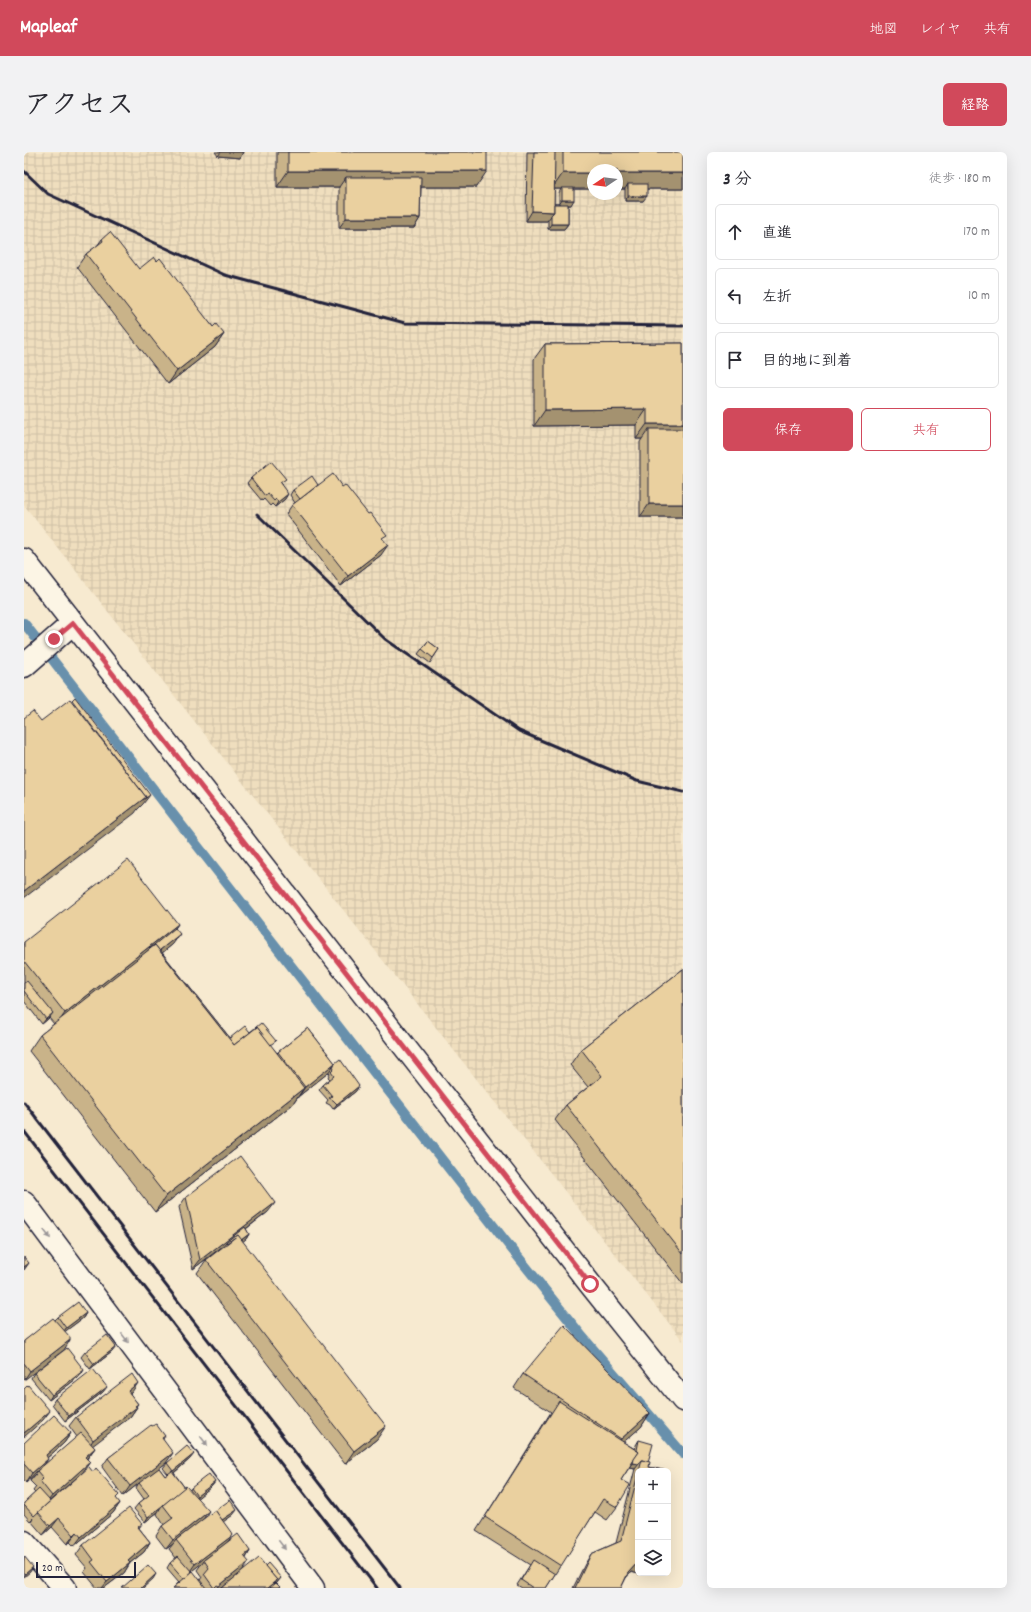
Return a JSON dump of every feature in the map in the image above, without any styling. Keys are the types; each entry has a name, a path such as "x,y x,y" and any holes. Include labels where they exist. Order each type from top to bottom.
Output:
{"street":[{"path":"24,560 590,1284 683,1400"},
{"path":"29,662 73,623"},
{"path":"24,1202 314,1588"},
{"path":"24,1542 65,1588"}],"shaded area":[{"path":"24,152 683,152 683,1341 24,505"}],"building":[{"path":"288,152 487,152 487,171 288,171"},
{"path":"534,152 555,152 554,212 532,211"},
{"path":"563,152 683,152 683,173 623,173 623,164 587,164 587,173 563,173"},
{"path":"346,177 421,177 420,218 346,218"},
{"path":"628,184 647,184 647,196 628,196"},
{"path":"562,188 574,188 574,200 562,200"},
{"path":"554,204 568,204 568,224 551,224 551,215 554,212"},
{"path":"110,232 139,269 154,257 157,261 160,258 213,327 216,324 224,334 177,371 86,254 103,241 102,239"},
{"path":"683,343 683,424 647,424 647,409 545,410 545,344"},
{"path":"649,429 683,429 683,504 649,504"},
{"path":"271,461 286,479 280,483 288,494 278,502 276,499 274,501 268,494 265,496 251,478"},
{"path":"333,474 342,487 345,485 387,535 382,538 388,545 348,576 292,505"},
{"path":"312,476 318,485 300,499 293,490"},
{"path":"428,641 439,649 433,658 422,649"},
{"path":"75,697 150,795 143,800 146,797 72,700"},
{"path":"70,699 146,797 24,891 24,718 33,711 41,721"},
{"path":"128,860 178,924 65,1013 24,961 24,942"},
{"path":"175,928 180,934 160,950 230,1038 245,1026 250,1032 261,1023 276,1041 270,1045 257,1027 234,1045 155,945 149,949"},
{"path":"155,945 234,1045 257,1027 304,1088 166,1196 40,1035"},
{"path":"683,969 683,1254 566,1105 602,1076 581,1049"},
{"path":"27,981 53,1013 46,1019 24,991 24,983"},
{"path":"308,1028 335,1063 305,1087 278,1052"},
{"path":"340,1059 359,1086 337,1104 329,1098 332,1096 323,1085 334,1076 331,1072 334,1069 333,1067 335,1063"},
{"path":"240,1156 275,1203 200,1260 186,1197"},
{"path":"245,1227 249,1234 241,1240 238,1235 227,1243 226,1242"},
{"path":"238,1235 386,1426 354,1451 206,1260"},
{"path":"24,1257 29,1263 24,1267"},
{"path":"78,1302 86,1313 66,1328 58,1317"},
{"path":"53,1318 70,1337 70,1340 30,1371 24,1363 24,1341"},
{"path":"564,1325 650,1413 621,1439 523,1374"},
{"path":"107,1335 116,1347 94,1364 85,1352"},
{"path":"67,1348 84,1370 52,1395 34,1373"},
{"path":"93,1369 107,1387 69,1416 55,1399"},
{"path":"132,1374 138,1383 128,1391 138,1404 135,1406 137,1407 93,1440 76,1417"},
{"path":"28,1385 50,1411 24,1433 24,1389"},
{"path":"559,1401 639,1452 621,1480 630,1485 617,1507 603,1499 561,1566 485,1517"},
{"path":"54,1415 71,1433 46,1455 48,1459 32,1473 24,1464 24,1443"},
{"path":"156,1424 165,1436 162,1438 173,1453 130,1486 108,1458 151,1425"},
{"path":"81,1433 95,1448 85,1457 90,1462 52,1496 40,1481 43,1478 37,1471"},
{"path":"639,1440 653,1444 648,1462 642,1460 639,1464 633,1463 639,1452 637,1450"},
{"path":"187,1446 194,1454 173,1471 167,1463"},
{"path":"642,1460 650,1462 649,1467 654,1468 640,1468"},
{"path":"89,1467 93,1472 96,1468 119,1495 116,1498 120,1503 81,1537 77,1532 74,1535 59,1518 50,1526 38,1512"},
{"path":"159,1468 165,1476 172,1471 185,1488 148,1517 138,1504 149,1495 139,1483"},
{"path":"209,1474 215,1482 197,1496 191,1488"},
{"path":"186,1486 209,1511 173,1540 162,1526 173,1518 163,1505"},
{"path":"635,1486 635,1565 628,1573 621,1588 575,1588 591,1554 621,1541"},
{"path":"39,1489 50,1501 34,1516 24,1505 24,1503"},
{"path":"230,1500 237,1510 222,1520 215,1510"},
{"path":"129,1508 142,1524 138,1527 150,1542 128,1561 130,1563 107,1582 91,1562 94,1560 83,1545"},
{"path":"215,1510 233,1535 195,1564 176,1540"},
{"path":"238,1534 250,1551 244,1556 249,1562 219,1586 217,1585 214,1588 204,1574 209,1568 204,1560"},
{"path":"24,1556 33,1567 25,1574 24,1572"},
{"path":"178,1556 192,1572 184,1579 170,1563"},
{"path":"259,1558 277,1580 267,1588 222,1588"},
{"path":"533,1560 555,1574 546,1588 533,1588 521,1580"},
{"path":"268,1563 281,1578 274,1584 277,1580 265,1566"},
{"path":"148,1565 156,1574 141,1588 122,1588"},
{"path":"193,1571 206,1588 173,1588"},
{"path":"276,1583 281,1588 270,1588"}],"waterway":[{"path":"24,623 503,1238 581,1335 683,1454"}],"railway":[{"path":"24,171 48,194 225,275 405,323 683,326"},
{"path":"257,514 385,639 519,731 637,781 683,792"},
{"path":"24,1102 400,1588"},
{"path":"24,1131 377,1588"}],"route":[{"path":"54,639 73,623 590,1284"}]}
